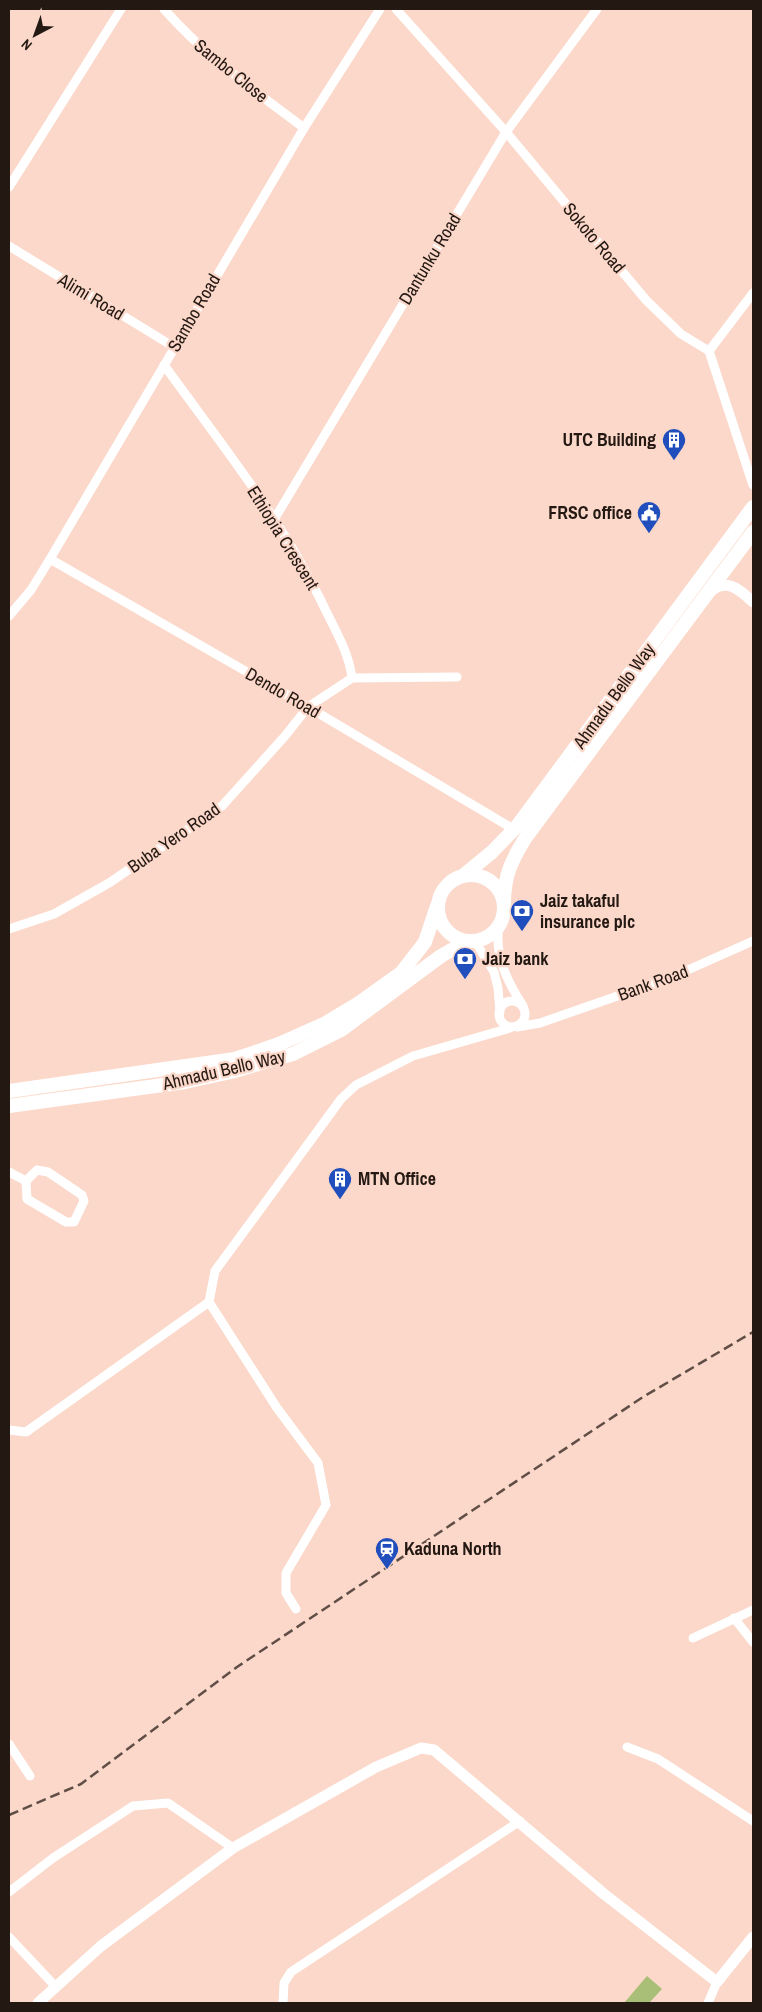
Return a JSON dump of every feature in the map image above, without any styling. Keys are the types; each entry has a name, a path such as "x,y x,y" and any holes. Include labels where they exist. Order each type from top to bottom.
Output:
{"main road":[{"name":"Ahmadu Bello Way","path":"464,875 515,830 753,507"},
{"name":"Ahmadu Bello Way","path":"504,904 504,883 515,855 526,838 753,532"},
{"path":"464,875 482,876 490,881 497,887 504,904 499,925 491,934 471,941 459,939 445,929 438,915 437,906 443,888 452,880 464,875"},
{"name":"Ahmadu Bello Way","path":"9,1091 235,1059 279,1044 331,1020 401,973 425,942 437,906"},
{"name":"Ahmadu Bello Way","path":"9,1106 185,1082 231,1072 287,1054 293,1054 340,1030 441,956 471,941"}],"street":[{"path":"9,187 121,9"},
{"name":"Sambo Close","path":"164,9 199,45 304,128"},
{"name":"Sambo Road","path":"9,616 31,590 50,559 304,128 380,9"},
{"name":"Sokoto Road","path":"396,9 506,132 668,324 709,351"},
{"name":"Dantunku Road","path":"275,518 506,132 598,9"},
{"name":"Alimi Road","path":"9,246 174,347"},
{"path":"753,293 709,351 753,485"},
{"name":"Ethiopia Crescent","path":"164,365 275,518 314,586 350,661 352,678"},
{"name":"Dendo Road","path":"50,559 308,707 515,830"},
{"path":"705,597 715,588 727,585 740,590 753,602"},
{"path":"308,707 352,678 457,677"},
{"name":"Buba Yero Road","path":"9,929 54,914 109,883 222,806 285,736 308,707"},
{"path":"471,941 494,972 498,988 500,1014 513,1028 524,1019 524,1008 512,989 498,952 496,943 499,925"},
{"name":"Bank Road","path":"209,1302 215,1271 341,1099 356,1085 413,1056 483,1035 550,1020 672,977 753,941"},
{"path":"483,1035 497,1025 504,1004 510,1001 519,1002 532,1018 550,1020"},
{"path":"42,1170 82,1195 84,1201 76,1220 74,1222 66,1222 33,1205 27,1199 26,1181 34,1172 42,1170"},
{"path":"9,1172 26,1181"},
{"path":"9,1430 26,1432 209,1302 277,1408 318,1463 326,1504 286,1573 286,1593 296,1609"},
{"path":"693,1638 753,1610"},
{"path":"734,1618 753,1642"},
{"path":"9,1744 30,1776"},
{"path":"627,1747 658,1759 753,1820"},
{"path":"38,2003 101,1946 233,1848 376,1767 421,1748 434,1750 604,1894 717,1982"},
{"path":"9,1892 53,1858 133,1806 168,1802 233,1848"},
{"path":"283,2003 284,1984 291,1972 520,1821"},
{"path":"708,2003 717,1982 753,1937"},
{"path":"9,1938 56,1987"}],"green space":[{"path":"647,1976 662,1989 649,2003 624,2003"}],"railway":[{"path":"9,1815 81,1784 237,1667 643,1397 753,1332"}],"place":[{"name":"UTC Building","path":"674,461"},
{"name":"FRSC office","path":"649,534"},
{"name":"Jaiz takaful insurance plc","path":"522,932"},
{"name":"Jaiz bank","path":"465,980"},
{"name":"MTN Office","path":"340,1200"},
{"name":"Kaduna North","path":"387,1570"}]}
